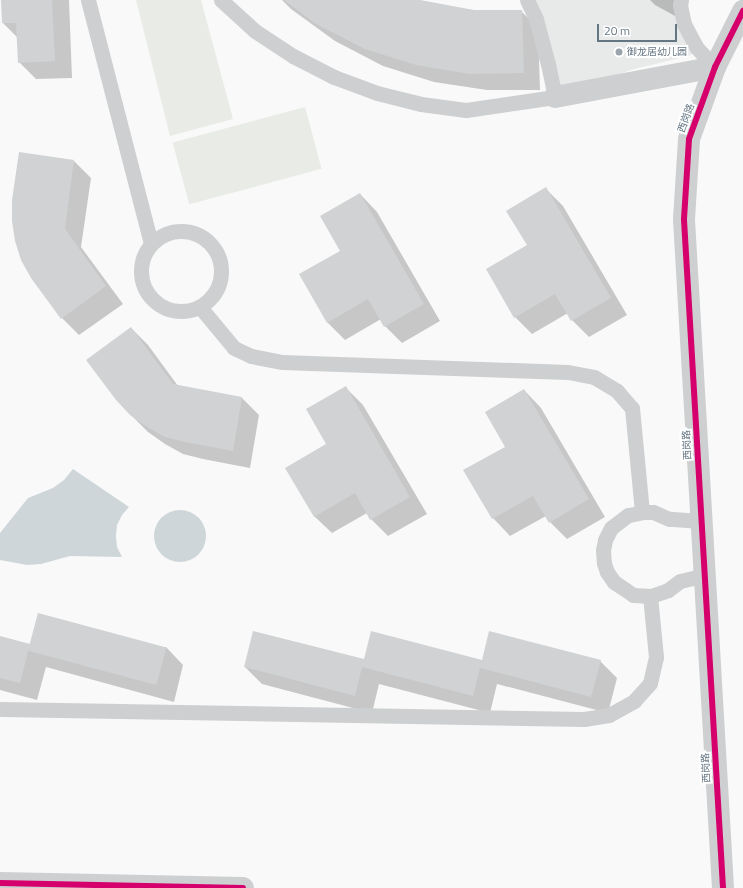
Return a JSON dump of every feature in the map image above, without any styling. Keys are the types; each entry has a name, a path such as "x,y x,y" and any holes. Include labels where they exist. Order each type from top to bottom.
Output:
{"street":[{"name":"西岗路","path":"723,888 684,219 689,139 715,67 743,11"},
{"path":"555,97 715,67"},
{"path":"0,883 243,888"}],"lane":[{"path":"88,0 151,244"},
{"path":"221,0 255,30 293,56 334,77 377,93 421,104 466,110 555,97 536,19 527,0"},
{"path":"681,0 680,5 684,24 690,36 697,48 715,67"},
{"path":"187,230 201,235 218,252 222,265 222,275 218,289 212,298 200,306 178,311 159,304 148,294 142,281 141,272 143,258 151,244 161,235 173,231 187,230"},
{"path":"200,306 234,348 251,356 282,362 568,372 594,377 617,391 632,408 642,512"},
{"path":"701,521 669,519 653,512 642,512 628,515 611,528 605,540 603,550 606,572 622,589 633,595 650,596 668,590 680,581 705,575"},
{"path":"0,709 584,719 609,715 634,701 650,683 656,657 650,596"}],"shaded area":[{"path":"136,0 201,0 233,119 170,136"},
{"name":"御龙居幼儿园","path":"527,0 681,0 697,48 689,56 634,69 555,97"},
{"path":"305,107 322,169 189,204 173,142"},
{"path":"73,469 129,507 122,515 117,525 117,547 122,557 70,556 41,564 27,565 0,560 0,533 28,498 53,488 64,480"},
{"path":"180,510 194,514 202,522 206,536 202,550 194,558 180,562 166,558 158,550 154,536 158,522 166,514"}],"building":[{"path":"1,0 52,0 55,61 18,63 16,23 2,23"},
{"path":"284,0 420,0 474,10 522,10 524,73 470,74 416,65 365,49 316,24"},
{"path":"19,152 74,160 65,229 106,286 61,319 31,278 21,260 15,241 12,221 12,200"},
{"path":"546,187 611,298 571,321 555,294 514,318 486,269 527,245 506,211"},
{"path":"360,193 424,304 384,327 368,299 327,323 299,274 340,251 320,216"},
{"path":"131,327 173,384 242,397 233,451 165,437 130,415 116,400 86,360"},
{"path":"346,386 410,497 370,520 355,493 314,517 285,468 326,444 306,409"},
{"path":"524,389 589,499 549,523 533,496 492,519 463,470 505,447 485,412"},
{"path":"38,613 166,647 156,685 28,651"},
{"path":"253,631 364,659 371,631 482,660 489,631 601,660 591,697 480,668 473,696 362,667 355,696 244,667"},
{"path":"0,636 30,644 20,683 0,678"}],"cycle path":[{"path":"723,888 684,219 689,139 715,67 743,11"},
{"path":"0,883 243,888"}],"place":[{"name":"御龙居幼儿园","path":"619,52"}]}
